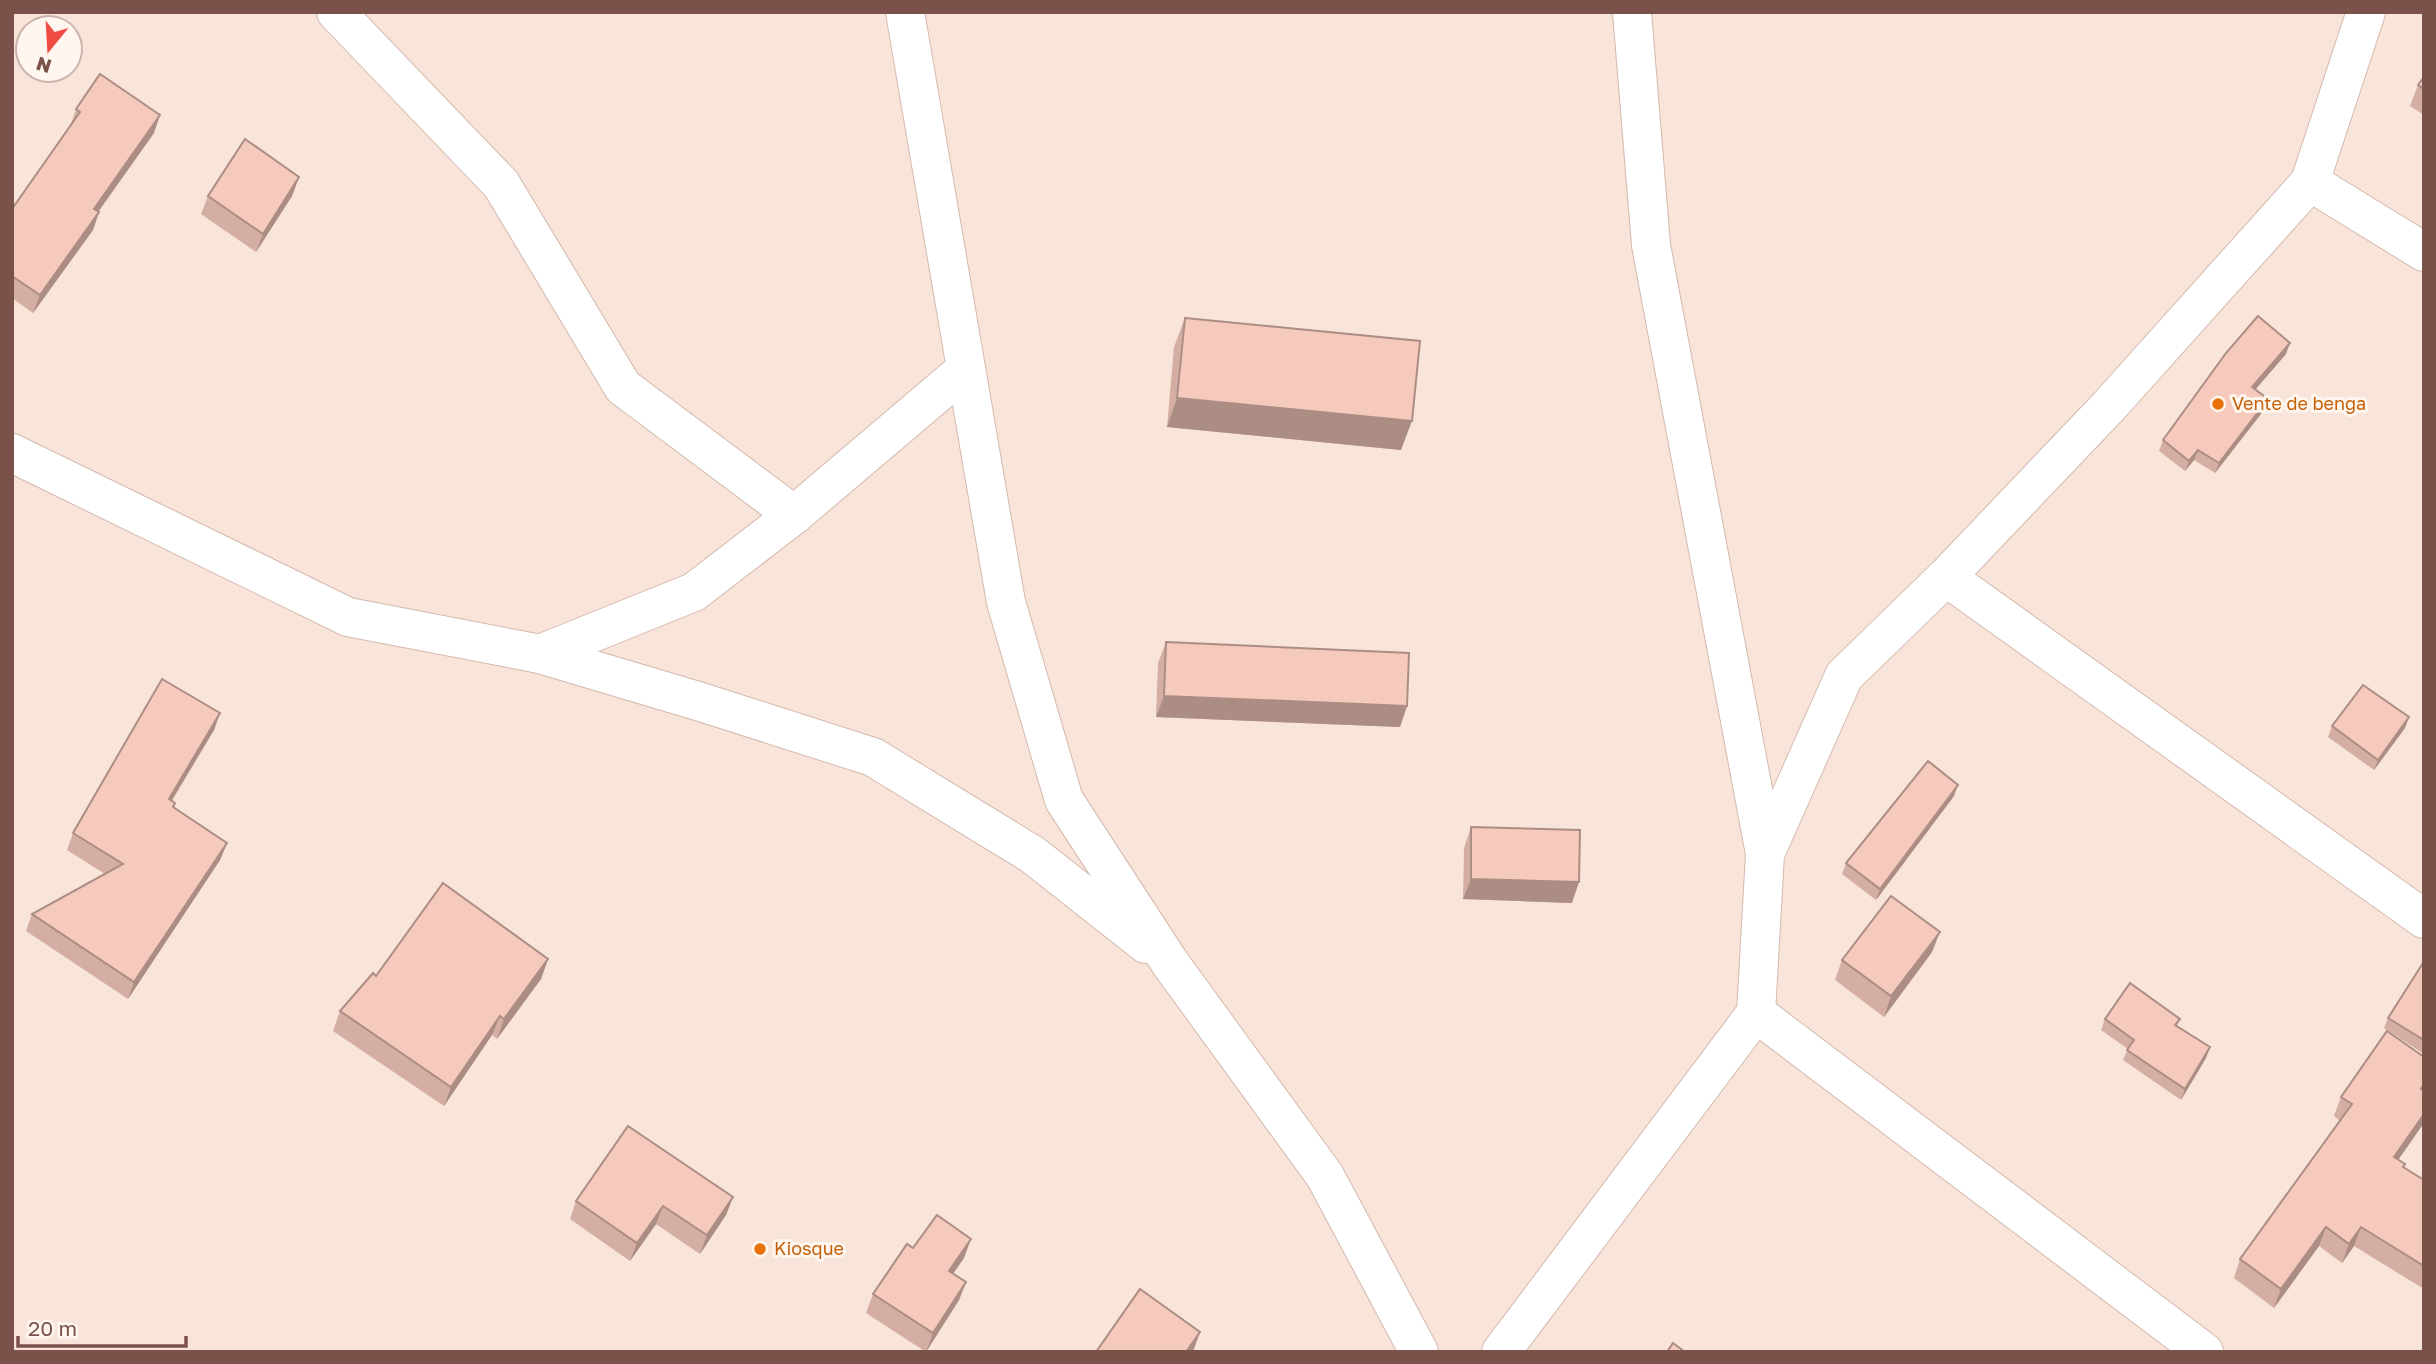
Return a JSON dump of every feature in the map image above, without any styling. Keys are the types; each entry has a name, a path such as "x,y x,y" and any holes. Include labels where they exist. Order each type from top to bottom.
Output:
{"street":[{"path":"336,12 502,184 623,387 794,515"},
{"path":"905,12 1006,602 1064,800 1170,963 1325,1176 1419,1352"},
{"path":"1501,1352 1756,1013 1765,854 1651,245 1632,12"},
{"path":"1765,854 1844,676 1946,577 2109,406 2311,181 2366,12"},
{"path":"2311,181 2424,252"},
{"path":"541,654 694,592 794,515 966,369"},
{"path":"12,453 348,617 541,654 873,757 1033,855 1170,963"},
{"path":"1946,577 2424,919"},
{"path":"1756,1013 2204,1352"}],"shaded area":[{"path":"12,12 2424,12 2424,1352 12,1352"}],"building":[{"path":"100,74 160,115 94,209 99,212 40,295 12,276 12,209 80,112 76,109"},
{"path":"2424,77 2424,89 2418,85"},
{"path":"245,139 299,177 263,234 208,196"},
{"path":"2258,316 2290,343 2252,387 2268,399 2219,463 2198,450 2189,461 2163,440 2226,353"},
{"path":"1185,318 1420,341 1412,421 1177,398"},
{"path":"1166,642 1409,653 1407,706 1164,696"},
{"path":"162,679 220,713 169,799 175,803 173,807 227,843 134,982 32,914 123,864 73,833"},
{"path":"2363,685 2409,717 2378,760 2332,726"},
{"path":"1928,761 1958,785 1880,889 1846,863"},
{"path":"1471,827 1580,830 1579,882 1471,879"},
{"path":"443,883 548,959 504,1019 500,1016 451,1087 340,1011 373,973 376,976"},
{"path":"1891,896 1940,932 1891,996 1842,960"},
{"path":"2424,963 2424,1040 2388,1018"},
{"path":"2130,983 2180,1019 2175,1025 2210,1047 2185,1089 2127,1050 2134,1040 2105,1019"},
{"path":"2387,1031 2424,1057 2424,1084 2421,1089 2424,1091 2424,1114 2394,1157 2405,1164 2403,1167 2424,1180 2424,1266 2361,1227 2349,1244 2326,1227 2281,1289 2240,1259 2352,1104 2341,1097"},
{"path":"628,1126 733,1197 707,1235 663,1206 637,1243 576,1201"},
{"path":"937,1215 971,1239 949,1271 966,1282 933,1333 873,1294 907,1244 913,1248"},
{"path":"1140,1289 1200,1332 1186,1352 1096,1352"},
{"path":"1673,1343 1685,1352 1667,1352"}],"place":[{"name":"Vente de benga","path":"2218,404"},
{"name":"Kiosque","path":"760,1249"}]}
